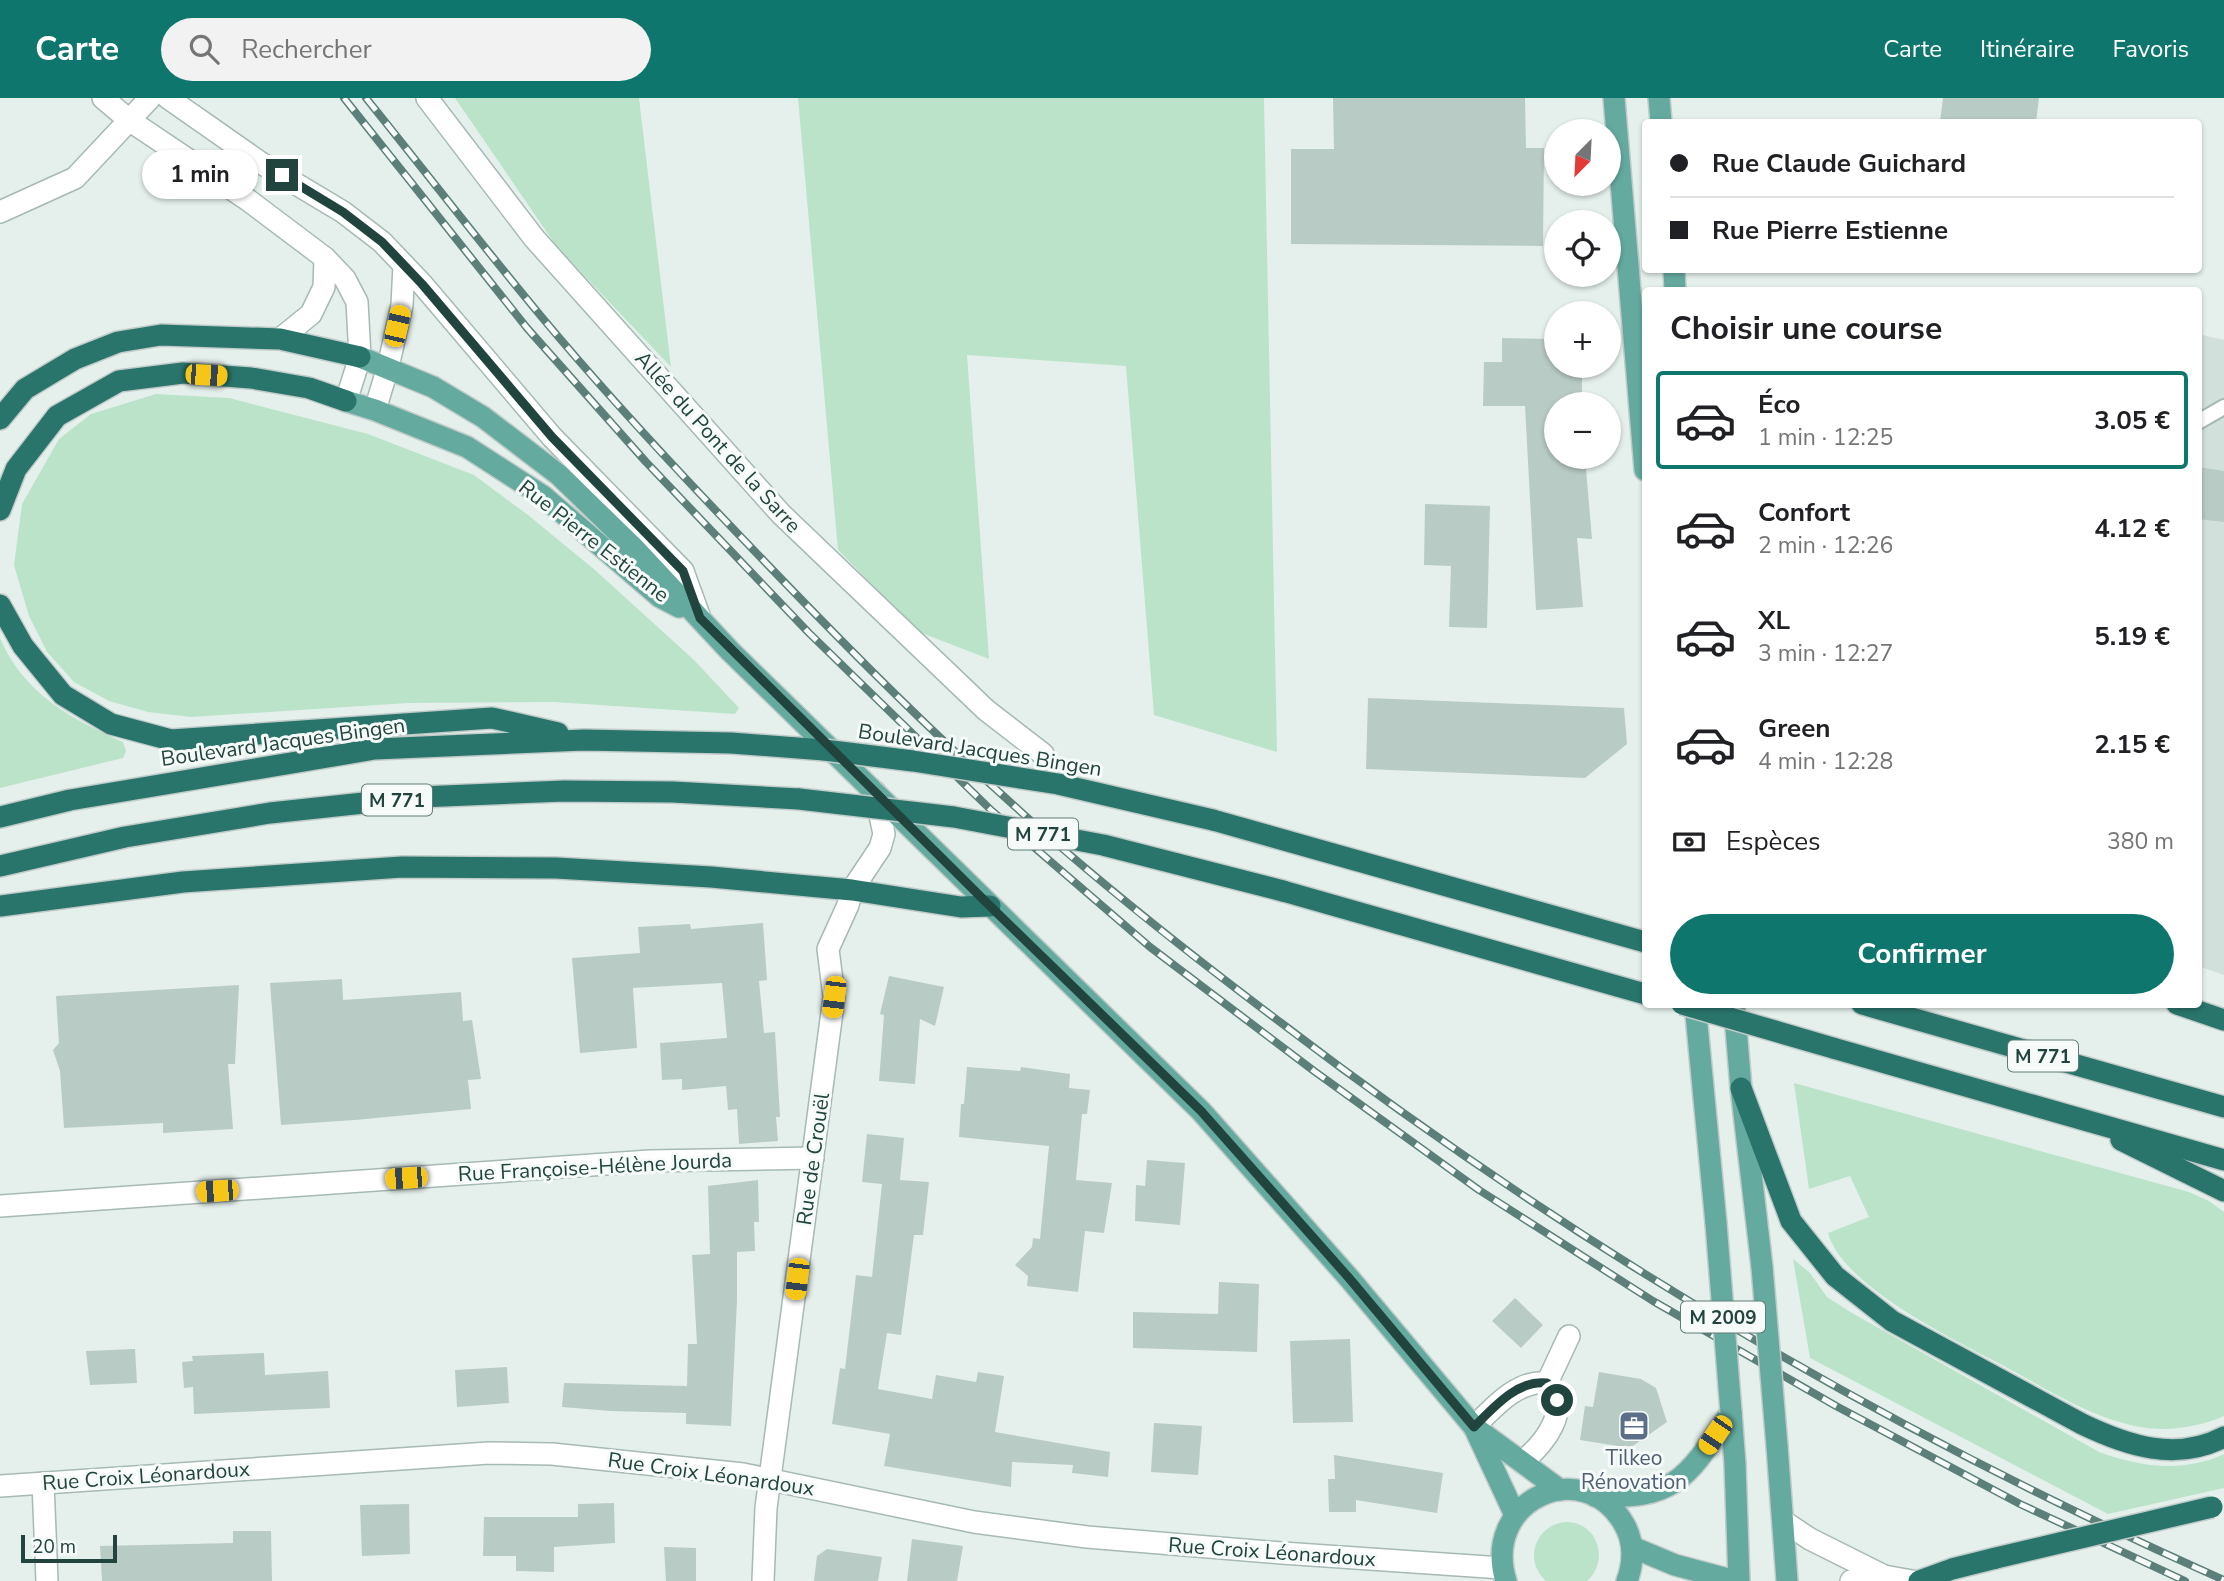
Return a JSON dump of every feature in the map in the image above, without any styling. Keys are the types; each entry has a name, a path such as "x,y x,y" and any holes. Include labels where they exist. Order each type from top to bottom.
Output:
{"highway":[{"path":"0,419 25,389 75,359 118,342 161,335 280,339 359,358"},
{"path":"0,510 16,469 57,416 119,382 183,373 251,377 309,388 346,401"},
{"path":"0,605 23,646 63,695 111,724 171,740 492,718 584,740"},
{"name":"Boulevard Jacques Bingen","path":"0,817 70,800 375,749 584,740 731,743 913,761 1058,784 1213,820 1642,941"},
{"name":"M 771","path":"0,866 151,833 270,813 420,797 564,791 673,792 799,799 954,817 1090,842 1283,891 1642,993"},
{"path":"0,906 183,882 401,867 556,867 711,877 852,890 961,907 990,906"},
{"name":"M 771","path":"1696,1008 2224,1160"},
{"name":"M 771","path":"1876,1008 2224,1107"},
{"path":"2190,1008 2224,1020"},
{"path":"1741,1088 1791,1221 1835,1276 1892,1321 2114,1439 2143,1448 2173,1450 2212,1443 2224,1437"},
{"path":"2072,1116 2224,1191"},
{"path":"1919,1581 1996,1558 2218,1505"}],"main road":[{"path":"1614,98 1642,434"},
{"path":"1658,98 1661,119"},
{"name":"Rue Pierre Estienne","path":"359,358 388,367 433,387 483,416 559,475 633,547 730,651 1201,1111 1349,1278 1474,1427 1560,1490"},
{"name":"Rue Pierre Estienne","path":"346,401 467,447 544,496 660,597 700,618"},
{"name":"M 2009","path":"1695,1008 1735,1464 1737,1581"},
{"name":"M 2009","path":"1734,1008 1762,1267 1787,1581"},
{"path":"1595,1496 1627,1498 1654,1493 1674,1482 1700,1458 1731,1412"},
{"name":"Rue Pierre Estienne","path":"1474,1427 1515,1515"},
{"path":"1504,1574 1502,1549 1506,1531 1515,1515 1527,1502 1543,1494 1578,1490 1609,1504 1628,1531 1632,1563 1627,1581"},
{"path":"1632,1547 1675,1565 1737,1581"}],"street":[{"path":"103,98 129,120 248,201 325,258 345,279 357,302 359,358 346,401"},
{"path":"0,212 75,178 150,98"},
{"name":"Rue Pierre Estienne","path":"168,98 261,163 343,212 382,242 422,284 552,437 683,571 700,618"},
{"name":"Allée du Pont de la Sarre","path":"427,98 534,237 781,514 986,710 1043,754"},
{"path":"280,339 311,314 324,287 325,258"},
{"path":"375,410 402,305 404,265"},
{"name":"Rue de Crouël","path":"763,1581 766,1508 834,997 828,948 852,890 880,848 884,834 875,792"},
{"name":"Rue Françoise-Hélène Jourda","path":"0,1206 650,1161 813,1158"},
{"path":"1547,1383 1569,1336"},
{"path":"1474,1427 1510,1395 1529,1384 1547,1383 1554,1390 1557,1400 1556,1415 1550,1433 1541,1446 1522,1462"},
{"name":"Rue Croix Léonardoux","path":"0,1486 489,1453 552,1454 743,1474 974,1522 1027,1530 1504,1574"},
{"path":"43,1483 47,1581"},
{"path":"1783,1521 1810,1539 1884,1576 1912,1581"},
{"path":"1851,1581 1884,1576"}],"lane":[{"path":"2202,420 2224,407"}],"shaded area":[{"path":"2202,335 2224,340 2224,975 2202,967"}],"green space":[{"path":"455,98 639,98 671,367 557,247"},
{"path":"798,98 1264,98 1277,752 1154,715 1126,366 967,355 989,659 919,632 838,550"},
{"path":"156,394 229,398 368,434 474,475 595,570 694,660 739,708 735,714 554,702 408,703 191,717 148,712 109,701 74,682 47,652 29,616 14,565 22,504 59,439 91,414"},
{"path":"0,638 10,657 35,689 85,724 123,742 126,751 123,758 0,788"},
{"path":"1794,1083 2189,1192 2209,1201 2224,1212 2224,1416 2194,1426 2172,1429 2140,1427 2104,1417 2070,1402 1958,1342 1877,1292 1855,1273 1838,1253 1828,1233 1869,1217 1850,1176 1809,1189"},
{"path":"1793,1259 1810,1273 1827,1297 1852,1313 2099,1452 2162,1466 2193,1464 2224,1454 2224,1488 2108,1514 1810,1358"},
{"path":"1565,1522 1586,1528 1597,1544 1598,1563 1587,1581 1546,1581 1535,1564 1534,1554 1540,1537 1546,1530"}],"building":[{"path":"1333,98 1525,98 1526,148 1544,148 1543,246 1291,244 1291,149 1334,149"},
{"path":"1943,98 2039,98 2036,119 1940,119"},
{"path":"1502,338 1544,339 1544,378 1582,378 1582,392 1544,392 1544,469 1586,469 1592,539 1577,538 1583,607 1536,610 1525,406 1483,406 1484,362 1502,362"},
{"path":"2202,468 2224,471 2224,522 2202,519"},
{"path":"1425,504 1490,506 1487,628 1449,627 1451,566 1424,565"},
{"path":"1368,698 1624,708 1627,744 1585,778 1366,769"},
{"path":"763,923 767,980 759,981 764,1033 775,1032 780,1117 776,1117 778,1141 739,1144 737,1109 728,1110 726,1086 682,1090 682,1079 662,1080 660,1043 727,1038 722,983 633,988 637,1048 580,1053 572,958 640,953 638,927 690,924 691,929"},
{"path":"889,976 944,987 935,1026 920,1019 915,1084 879,1081 884,1015 880,1014"},
{"path":"342,979 343,1000 461,992 463,1021 472,1020 481,1079 468,1080 471,1109 281,1125 270,983"},
{"path":"239,985 235,1064 228,1064 233,1129 163,1133 163,1123 64,1128 60,1071 53,1050 59,1043 56,996"},
{"path":"967,1067 1020,1071 1021,1067 1070,1074 1069,1088 1090,1090 1087,1114 1082,1114 1076,1180 1112,1183 1104,1233 1085,1231 1078,1292 1027,1286 1028,1276 1015,1265 1032,1247 1033,1238 1040,1239 1049,1146 959,1137"},
{"path":"867,1134 904,1138 900,1180 929,1182 923,1235 914,1235 901,1335 887,1333 878,1389 932,1399 936,1375 976,1382 978,1372 1004,1376 995,1432 1110,1452 1108,1477 1072,1473 1073,1465 1012,1462 1011,1487 884,1466 890,1434 832,1424 840,1368 845,1369 856,1275 872,1277 882,1184 862,1182"},
{"path":"1147,1160 1185,1163 1180,1225 1135,1221 1136,1185 1145,1186"},
{"path":"758,1180 759,1222 754,1222 755,1251 737,1252 731,1426 686,1424 686,1413 562,1407 564,1383 687,1386 688,1344 697,1344 692,1255 710,1254 708,1186"},
{"path":"1219,1282 1259,1284 1257,1352 1133,1348 1133,1312 1218,1314"},
{"path":"1515,1298 1543,1325 1521,1348 1492,1321"},
{"path":"1350,1339 1353,1422 1293,1423 1290,1341"},
{"path":"135,1349 137,1383 90,1385 86,1351"},
{"path":"264,1353 265,1375 328,1371 330,1408 194,1414 193,1387 184,1388 182,1362 193,1361 192,1356"},
{"path":"507,1367 509,1403 457,1407 455,1370"},
{"path":"1599,1372 1641,1379 1656,1388 1667,1422 1630,1448 1580,1440 1585,1406 1593,1407"},
{"path":"1154,1423 1202,1426 1198,1475 1151,1472"},
{"path":"1334,1455 1443,1473 1437,1513 1356,1500 1356,1512 1329,1512 1328,1479 1335,1479"},
{"path":"614,1503 615,1543 554,1547 554,1572 516,1571 516,1556 483,1556 484,1517 578,1517 578,1504"},
{"path":"409,1504 410,1554 362,1556 360,1505"},
{"path":"233,1531 271,1531 272,1581 102,1581 100,1546 233,1543"},
{"path":"912,1539 963,1546 957,1581 907,1581"},
{"path":"664,1547 696,1548 696,1581 666,1581"},
{"path":"827,1549 882,1557 878,1581 814,1581 817,1556"}],"railway":[{"path":"344,98 527,328 646,462 809,633 992,811 1150,947 1314,1071 1479,1190 1653,1301 1836,1406 2020,1504 2185,1581"},
{"path":"366,98 564,344 774,572 974,770 1075,859 1176,942 1390,1104 1618,1257 1736,1329 1976,1462 2099,1523 2224,1580"}],"place":[{"name":"Tilkeo Rénovation","path":"1634,1426"}],"route":[{"path":"282,175 343,212 382,242 422,284 552,437 683,571 700,618 730,651 1201,1111 1349,1278 1474,1427 1493,1408 1529,1384 1547,1383 1554,1390 1557,1400"}]}
